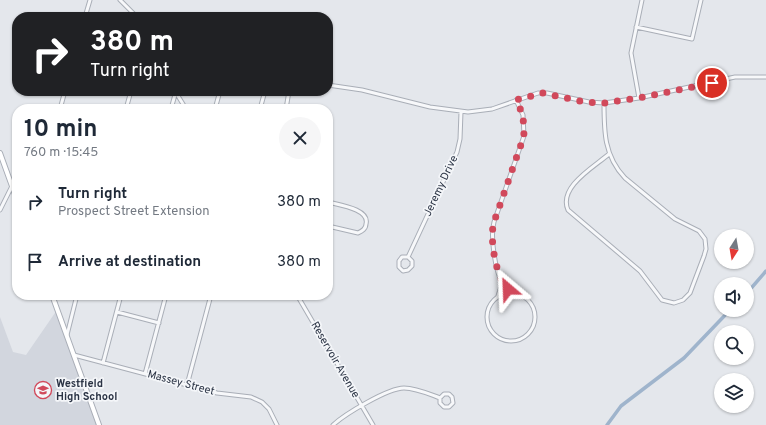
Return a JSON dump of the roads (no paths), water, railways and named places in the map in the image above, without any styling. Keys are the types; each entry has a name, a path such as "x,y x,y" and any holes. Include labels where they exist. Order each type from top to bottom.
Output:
{"main road":[{"path":"0,153 12,186"},
{"path":"54,300 99,425"}],"street":[{"path":"86,12 90,0"},
{"path":"120,0 131,12"},
{"path":"639,98 631,53 642,0"},
{"path":"636,27 692,39 701,0"},
{"path":"333,86 362,90 430,107 461,112 492,109 516,100 543,93 584,102 604,103 639,98 735,77 766,77"},
{"path":"502,283 497,297 488,309 488,324 498,336 508,340 516,340 529,332 533,326 534,315 528,301 508,289 502,283 492,244 492,233 494,222 524,136 523,115 516,100"},
{"path":"604,103 605,136 609,154 625,178 675,219 697,229 703,236 706,246 704,256 690,294 680,302 671,303 662,300 640,271 568,210 566,197 570,188 609,154"},
{"name":"Jeremy Drive","path":"408,257 457,152 460,139 461,112"},
{"path":"0,210 12,186"},
{"path":"333,204 361,212 366,217 367,222 364,229 358,233 333,227"},
{"name":"Jeremy Drive","path":"402,257 408,257 412,261 412,266 408,270 403,270 399,267 399,261 402,257"},
{"path":"497,297 504,294 516,293"},
{"path":"67,335 76,300"},
{"path":"103,362 120,300"},
{"path":"145,374 165,300"},
{"path":"187,385 210,300"},
{"name":"Reservoir Avenue","path":"300,300 373,425"},
{"path":"117,312 159,323"},
{"name":"Massey Street","path":"74,354 216,393 246,396 256,399 269,409 277,425"},
{"path":"333,425 344,416 386,392 400,388 413,389 440,398"},
{"path":"444,394 448,394 452,397 453,401 451,405 446,407 441,404 440,398 444,394"}],"waterway":[{"path":"754,285 766,271"},
{"path":"607,425 621,406 684,358 723,317"}],"place":[{"name":"Westfield High School","path":"43,390"}]}
